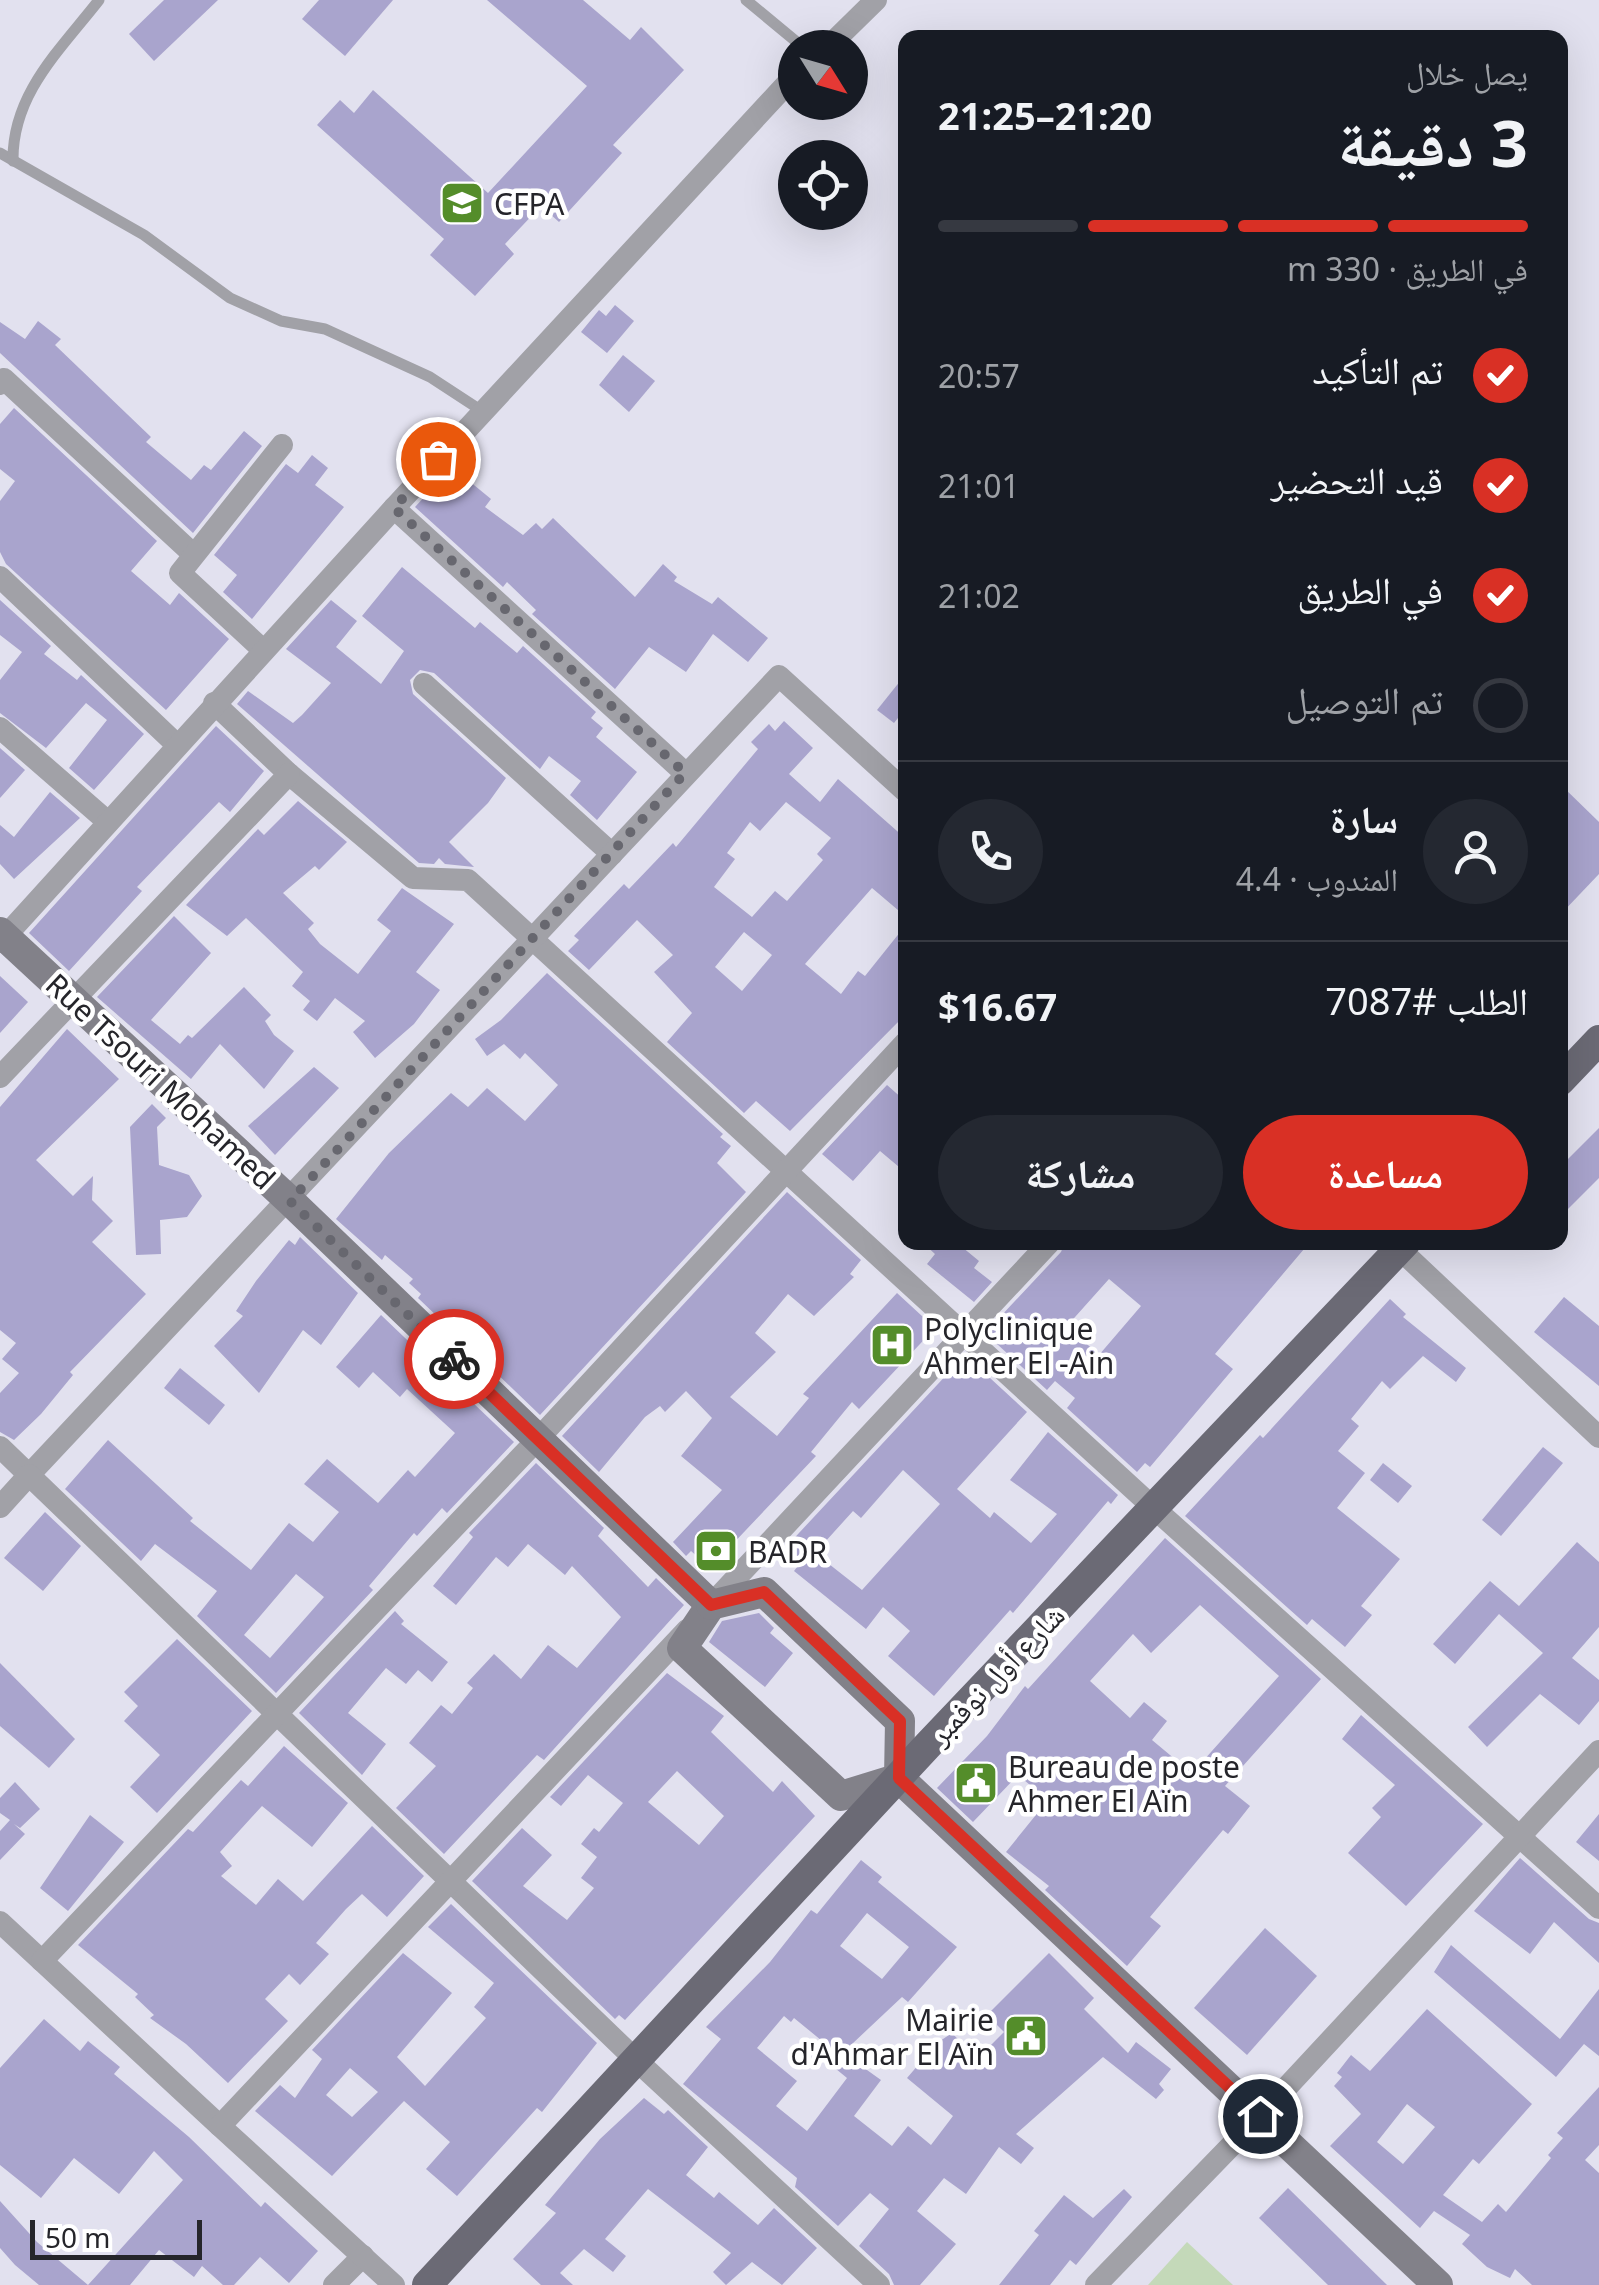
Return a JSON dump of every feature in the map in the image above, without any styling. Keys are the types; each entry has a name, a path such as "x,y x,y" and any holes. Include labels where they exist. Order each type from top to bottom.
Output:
{"main road":[{"path":"1568,1073 1599,1040"},
{"name":"شارع أول نوفمبر","path":"427,2285 1394,1250"}],"street":[{"path":"845,30 876,0"},
{"path":"2,937 778,93"},
{"path":"0,384 4,380 193,554"},
{"path":"263,650 180,573 282,445"},
{"path":"394,508 685,773"},
{"path":"2,582 176,744"},
{"path":"0,1507 779,676 898,785"},
{"path":"424,684 612,854"},
{"path":"214,703 289,774 413,878 468,880 535,938 1155,1509 1599,1908"},
{"path":"0,728 108,822"},
{"path":"0,1077 289,774"},
{"name":"Rue Tsouri Mohamed","path":"2,937 290,1201 711,1605"},
{"path":"42,1961 273,1713 538,1440 898,1051"},
{"path":"220,2126 1043,1250"},
{"path":"1404,1250 1599,1437"},
{"path":"0,1447 273,1713 454,1880 637,2061 879,2285"},
{"path":"899,1778 841,1796 682,1648 711,1605 764,1592 900,1721 899,1778 1438,2285"},
{"path":"1096,2285 1260,2116 1599,1751"},
{"path":"0,1922 394,2285"},
{"path":"334,2285 362,2256"}],"lane":[{"path":"13,161 13,133 24,99 99,0"},
{"path":"746,0 782,30"},
{"path":"0,153 144,235 230,298 281,321 325,329 430,377 482,411"}],"green space":[{"path":"1187,2242 1233,2285 1148,2285"}],"building":[{"path":"164,0 218,0 154,61 129,34"},
{"path":"319,0 393,0 345,56 302,19"},
{"path":"487,0 583,0 630,40 641,27 684,70 613,145 622,153 559,222 541,206 505,244 514,254 475,296 430,255 444,239 317,125 340,100 354,113 373,90 488,193 587,86"},
{"path":"615,305 634,321 607,353 581,332 599,310 606,316"},
{"path":"38,321 61,339 55,345 151,437 146,442 191,480 204,465 211,470 244,431 262,446 193,533 0,353 0,322 25,339"},
{"path":"623,355 655,381 629,412 599,385"},
{"path":"14,408 157,541 131,571 170,605 179,593 229,639 166,710 6,564 0,552 0,501 15,481 0,469 0,424"},
{"path":"312,455 328,468 315,485 344,507 252,619 223,592 237,575 214,555 286,464 298,473"},
{"path":"452,467 491,499 485,507 523,535 536,523 542,529 553,518 635,597 663,564 677,577 674,581 712,604 718,597 768,638 748,662 713,634 686,672 649,647 615,689 532,614 536,610 507,582 503,587 415,507"},
{"path":"402,567 475,628 480,622 517,653 523,646 596,712 591,718 603,728 596,737 637,772 597,820 570,795 581,781 549,756 540,769 434,673 420,670 410,680 413,694 506,778 488,803 449,842 474,867 445,864 439,858 434,864 419,863 237,704 248,691 293,723 331,683 286,649 331,600 357,621 336,647 381,684 404,651 362,616"},
{"path":"0,600 51,646 44,654 77,680 81,675 144,734 94,790 69,768 107,720 86,703 46,748 0,713 0,680 22,652 0,635"},
{"path":"898,684 898,718 894,723 877,710"},
{"path":"784,721 813,748 789,774 820,802 838,779 898,832 898,910 872,888 805,964 841,994 858,971 865,976 898,935 898,1022 790,1131 756,1101 744,1113 667,1042 692,1013 654,972 673,955 637,920 589,970 568,951 579,940 574,936 624,884 629,889 673,843 676,847 758,749 751,742 769,724 775,731","holes":["786,802 831,838 817,854 823,860 787,901 775,891 752,917 714,887 735,859 727,853 750,822 760,831","744,932 772,955 742,991 715,967"]},
{"path":"216,726 264,771 230,812 219,802 137,887 142,891 69,971 29,933"},
{"path":"0,748 25,770 0,798"},
{"path":"50,792 80,818 14,879 0,864 0,825 14,837"},
{"path":"1568,792 1599,822 1599,874 1568,907"},
{"path":"298,801 347,842 319,870 315,866 283,893 314,923 308,929 320,944 358,974 391,931 377,920 402,888 454,924 416,972 440,990 414,1024 375,1058 353,1032 365,1021 335,998 317,1021 303,1010 310,1001 292,986 303,972 246,918 227,936 186,905 258,829 264,835"},
{"path":"174,916 211,953 151,1020 180,1044 188,1035 192,1038 244,987 271,1015 265,1021 274,1035 294,1051 264,1089 220,1044 191,1079 97,997"},
{"path":"547,973 723,1134 720,1137 731,1146 717,1163 746,1192 540,1415 418,1298 421,1294 409,1283 413,1279 385,1255 382,1260 336,1219 389,1153 451,1093 468,1107 487,1088 525,1121 558,1085 525,1053 520,1059 504,1044 487,1056 475,1039 501,1020"},
{"path":"0,976 28,1002 0,1033"},
{"path":"67,1029 119,1079 36,1160 73,1196 93,1176 92,1200 113,1221 92,1242 146,1294 70,1372 73,1375 41,1414 14,1440 0,1432 0,1393 19,1373 2,1359 16,1343 0,1330 0,1107"},
{"path":"314,1067 339,1088 275,1155 248,1126"},
{"path":"887,1085 898,1095 898,1166 880,1151 853,1181 822,1154"},
{"path":"152,1104 166,1118 157,1127 159,1165 189,1175 202,1196 187,1217 160,1220 161,1254 136,1255 130,1127"},
{"path":"1599,1128 1599,1178 1568,1209 1568,1159"},
{"path":"787,1192 861,1260 850,1274 854,1277 814,1316 788,1294 755,1333 776,1352 730,1397 777,1436 809,1398 803,1394 897,1293 935,1328 859,1409 852,1402 811,1452 816,1456 710,1568 691,1551 686,1556 673,1542 722,1490 681,1456 712,1418 686,1391 665,1412 660,1406 645,1417 599,1472 562,1436"},
{"path":"300,1237 358,1293 321,1345 303,1330 259,1393 214,1346 243,1316 236,1311 256,1281 289,1240 295,1245"},
{"path":"931,1250 966,1250 979,1261 974,1268 992,1282 974,1302 927,1264 935,1254"},
{"path":"1062,1250 1303,1250 1215,1354 1233,1369 1150,1467 1145,1463 1137,1472 1067,1408 1075,1398 1055,1381 1047,1390 985,1333","holes":["1109,1279 1141,1306 1099,1355 1067,1326"]},
{"path":"1564,1297 1599,1326 1599,1386 1534,1332"},
{"path":"1390,1299 1406,1314 1403,1317 1466,1368 1456,1382 1423,1356 1390,1389 1382,1381 1351,1419 1359,1426 1338,1451 1365,1473 1337,1508 1400,1559 1361,1606 1372,1615 1345,1647 1312,1619 1307,1625 1185,1516 1260,1435 1263,1438"},
{"path":"381,1315 514,1442 447,1513 442,1508 417,1536 414,1533 369,1586 373,1590 276,1693 197,1616 217,1591 155,1544 141,1561 65,1489 108,1440 193,1518 190,1521 251,1570 289,1523 313,1542 339,1512 304,1484 327,1459 378,1503 408,1470 415,1477 455,1433 407,1389 400,1397 373,1372 359,1388 336,1367","holes":["296,1574 324,1597 270,1658 244,1635"]},
{"path":"965,1355 1027,1412 957,1489 990,1518 994,1512 1031,1543 1057,1514 1010,1480 1048,1432 1118,1495 1111,1504 1108,1501 1013,1613 1010,1610 934,1696 888,1656 910,1631 883,1607 866,1629 794,1571 801,1562 785,1548","holes":["903,1470 940,1504 862,1590 815,1553 853,1511 861,1518"]},
{"path":"180,1368 225,1405 209,1425 164,1388"},
{"path":"1543,1447 1563,1463 1501,1536 1482,1520"},
{"path":"536,1463 604,1528 598,1536 648,1587 656,1578 684,1605 544,1760 537,1755 444,1854 396,1808 436,1766 409,1743 441,1705 452,1714 473,1688 467,1683 494,1654 521,1679 548,1645 577,1668 621,1617 572,1566 565,1575 528,1544 508,1567 496,1557 456,1605 433,1586 473,1537 469,1533"},
{"path":"1383,1463 1412,1486 1398,1503 1370,1480"},
{"path":"45,1512 81,1546 43,1591 4,1558"},
{"path":"1165,1538 1321,1679 1225,1786 1250,1806 1228,1834 1223,1830 1150,1917 1161,1926 1127,1966 1045,1890 1049,1886 1006,1852 1048,1800 1018,1775 973,1822 937,1788 987,1736 1025,1686 1028,1689","holes":["1200,1605 1279,1676 1203,1761 1199,1758 1188,1770 1152,1740 1167,1721 1144,1702 1130,1718 1090,1681 1133,1634 1151,1653"]},
{"path":"1577,1542 1599,1562 1599,1627 1572,1658 1599,1680 1599,1701 1579,1725 1540,1694 1487,1747 1468,1727 1543,1653 1499,1614 1455,1664 1433,1644 1490,1581 1519,1606"},
{"path":"395,1611 404,1621 401,1624 448,1662 432,1682 418,1670 406,1684 386,1668 348,1713 386,1744 362,1775 299,1713"},
{"path":"759,1613 774,1628 770,1633 793,1653 765,1687 709,1642 722,1621"},
{"path":"177,1639 252,1711 157,1813 130,1787 160,1755 124,1721 138,1706 124,1692"},
{"path":"0,1663 75,1739 49,1768 0,1726"},
{"path":"667,1673 724,1716 711,1732 773,1792 782,1781 815,1816 625,2020 619,2015 615,2019 472,1881 522,1828 552,1855 523,1886 567,1920 594,1888 581,1878 597,1857 581,1844 594,1828 599,1832 623,1803 588,1775 561,1806 550,1797","holes":["677,1771 724,1816 699,1845 648,1802"]},
{"path":"1361,1715 1483,1824 1406,1906 1348,1853 1381,1817 1372,1808 1395,1785 1342,1739"},
{"path":"284,1746 348,1803 312,1847 262,1806 220,1852 232,1866 221,1876 256,1905 278,1879 303,1901 372,1826 424,1876 387,1917 362,1894 346,1909 316,1943 329,1954 300,1985 289,1974 265,1999 288,2021 228,2083 186,2044 150,2018 154,2015 135,1997 138,1994 78,1945 188,1829 193,1832 241,1780 248,1786"},
{"path":"15,1782 40,1809 20,1828 14,1824 25,1834 0,1860 0,1831 10,1820 0,1813 0,1798"},
{"path":"1599,1814 1599,1861 1576,1842"},
{"path":"90,1815 124,1842 68,1911 40,1888"},
{"path":"1520,1858 1589,1919 1599,1923 1599,1963 1554,1922 1530,1954 1474,1911"},
{"path":"861,1860 882,1877 878,1882 957,1947 908,2002 902,1997 852,2044 867,2055 860,2065 881,2080 854,2116 892,2146 908,2126 931,2145 953,2116 907,2078 937,2043 952,2033 977,2059 1004,2032 987,2015 1049,1953 1094,1998 1084,2009 1128,2053 1136,2042 1171,2069 1159,2084 1164,2090 1156,2099 1103,2057 1016,2134 1034,2148 1021,2164 999,2147 966,2194 944,2178 917,2211 956,2244 920,2285 894,2285 889,2274 859,2246 889,2209 870,2193 838,2226 795,2187 797,2178 683,2084 721,2039 706,2027 770,1962 811,1910 817,1914","holes":["867,1913 909,1947 882,1979 840,1946","784,2016 791,2022 794,2018 827,2045 819,2055 847,2078 807,2131 776,2106 797,2081 757,2048"]},
{"path":"451,1904 597,2043 542,2112 537,2108 457,2196 426,2169 450,2142 404,2101 332,2176 255,2111 280,2085 295,2098 322,2059 312,2050 403,1953 452,1993 397,2057 425,2086 486,2018 474,2007 494,1983 428,1927","holes":["350,2068 378,2092 352,2117 326,2095"]},
{"path":"1265,1928 1317,1976 1247,2055 1194,2008"},
{"path":"1451,1945 1560,2039 1599,1989 1599,2056 1584,2044 1556,2077 1434,1972"},
{"path":"1427,2009 1532,2104 1479,2164 1473,2159 1443,2195 1482,2222 1498,2204 1506,2212 1551,2158 1548,2155 1563,2138 1557,2133 1599,2087 1599,2145 1585,2160 1599,2173 1599,2285 1532,2285 1515,2269 1510,2278 1487,2267 1462,2244 1470,2235 1434,2211 1420,2228 1330,2146 1361,2114 1334,2086 1342,2077 1337,2073 1351,2055 1370,2071","holes":["1407,2104 1435,2127 1403,2164 1377,2142"]},
{"path":"44,2019 80,2051 88,2041 120,2067 114,2074 189,2137 261,2207 265,2202 318,2251 289,2283 260,2257 234,2285 223,2285 202,2266 194,2277 159,2250 130,2285 88,2285 183,2180 154,2151 119,2194 74,2158 41,2198 0,2165 0,2068"},
{"path":"644,2098 664,2114 668,2110 708,2147 686,2175 714,2198 719,2192 758,2225 774,2208 817,2248 782,2285 752,2262 726,2285 713,2272 731,2253 648,2189 605,2239 626,2256 613,2272 584,2249 560,2273 573,2285 541,2285 513,2259 556,2213 545,2205 600,2139"},
{"path":"1288,2188 1387,2285 1328,2285 1259,2218"},
{"path":"1124,2189 1132,2197 1076,2265 1070,2260 1050,2285 999,2285 1039,2235 1034,2231 1064,2195 1093,2218"},
{"path":"0,2201 37,2242 88,2285 39,2285 15,2265 0,2248"}],"way so far":[{"path":"438,459 394,508 685,773 290,1201 454,1359"}],"place":[{"name":"CFPA","path":"462,203"},
{"name":"Polyclinique Ahmer El -Ain","path":"892,1345"},
{"name":"BADR","path":"716,1551"},
{"name":"Bureau de poste Ahmer El Aïn","path":"976,1783"},
{"name":"Mairie d'Ahmar El Aïn","path":"1026,2036"}],"route":[{"path":"454,1359 711,1605 764,1592 900,1721 899,1778 1260,2116"}]}
